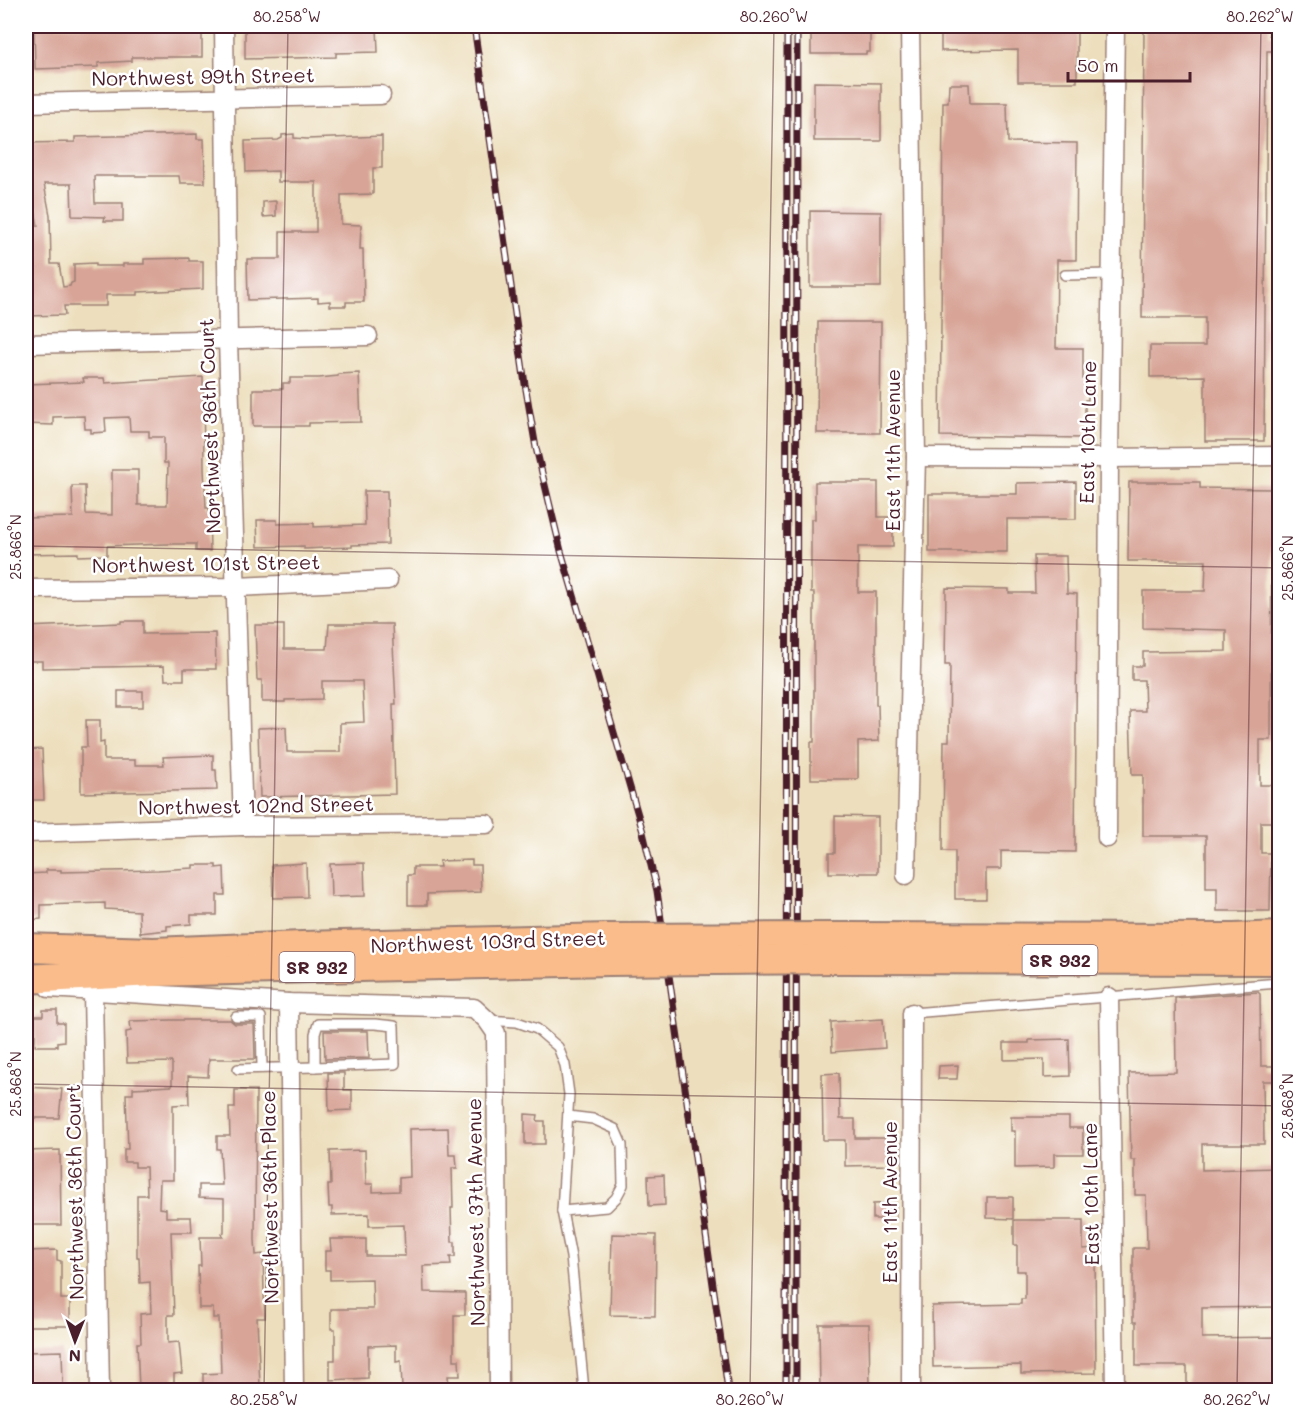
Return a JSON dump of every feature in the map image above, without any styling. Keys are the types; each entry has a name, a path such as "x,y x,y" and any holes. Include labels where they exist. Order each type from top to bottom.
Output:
{"main road":[{"name":"SR 932","path":"842,948 1280,936"},
{"name":"Northwest 103rd Street","path":"26,948 153,952 325,945 609,949 842,948"},
{"name":"SR 932","path":"842,948 1280,960"},
{"name":"Northwest 103rd Street","path":"26,979 609,949"}],"street":[{"name":"Northwest 36th Court","path":"224,26 228,340 243,825"},
{"name":"East 11th Avenue","path":"906,875 916,457 910,26"},
{"name":"East 10th Lane","path":"1107,838 1115,26"},
{"name":"Northwest 99th Street","path":"26,103 381,95"},
{"path":"26,344 368,336"},
{"path":"916,457 1280,456"},
{"name":"Northwest 101st Street","path":"26,589 236,587 388,580"},
{"name":"Northwest 102nd Street","path":"26,833 243,825 487,824"},
{"path":"26,986 289,1003 474,1008 492,1026"},
{"name":"Northwest 36th Court","path":"93,992 100,1390"},
{"name":"East 10th Lane","path":"1109,997 1115,1390"},
{"name":"Northwest 36th Place","path":"289,1003 294,1390"},
{"name":"East 11th Avenue","path":"911,1390 912,1013"},
{"name":"Northwest 37th Avenue","path":"492,1026 500,1390"}],"lane":[{"path":"1065,275 1112,274"},
{"path":"912,1013 1280,983"},
{"path":"237,1017 261,1017 262,1068"},
{"path":"492,1026 517,1022 537,1029 558,1047 565,1065 569,1094 562,1211 571,1257 584,1390"},
{"path":"238,1069 395,1064 394,1026 318,1024 315,1034 315,1066"},
{"path":"562,1211 607,1207 616,1198 623,1185 622,1144 615,1129 592,1119 568,1116"}],"building":[{"path":"34,26 202,26 202,57 132,57 132,61 98,63 98,67 35,69"},
{"path":"245,26 377,27 378,52 336,53 336,57 245,59"},
{"path":"811,26 870,26 870,52 866,54 811,54"},
{"path":"941,26 1077,26 1077,82 1018,82 1018,50 941,51"},
{"path":"1144,26 1269,26 1269,35 1274,35 1274,51 1267,51 1264,441 1205,441 1205,376 1150,377 1150,346 1205,346 1205,318 1142,318"},
{"path":"814,82 881,83 881,141 814,141"},
{"path":"949,84 969,84 970,103 1007,103 1008,142 1077,143 1076,260 1057,260 1056,348 1083,348 1083,379 1088,379 1088,400 1085,400 1085,438 940,436 943,102 948,102"},
{"path":"197,134 197,139 204,139 205,183 180,183 179,176 94,176 95,203 123,203 123,221 104,221 105,217 72,216 71,184 44,184 50,215 51,264 59,264 63,287 70,286 74,282 74,264 96,263 96,266 123,266 123,264 144,264 144,259 189,258 189,261 203,261 203,289 138,292 138,295 106,295 106,306 64,306 65,315 26,316 26,271 33,271 32,226 38,226 33,199 26,199 26,143 75,142 75,137"},
{"path":"294,134 294,138 307,139 382,136 382,168 373,168 373,194 341,195 341,224 361,225 360,249 363,249 364,302 346,302 346,306 330,306 330,301 318,302 318,298 248,300 247,259 280,259 280,232 316,232 316,182 278,182 278,171 246,172 245,141 278,140 282,138 282,135"},
{"path":"276,201 276,216 263,217 263,202"},
{"path":"810,211 881,212 881,287 810,287"},
{"path":"818,322 881,322 880,433 817,433"},
{"path":"359,373 361,422 309,423 309,426 253,426 253,389 283,389 283,383 290,383 290,378 319,378"},
{"path":"203,377 204,469 206,508 209,508 210,551 196,551 196,544 167,544 107,546 107,555 26,554 26,518 73,517 72,486 85,486 86,514 112,515 112,470 138,470 138,505 167,505 168,463 164,463 164,437 149,437 149,431 130,431 129,417 105,418 106,432 91,433 91,429 85,429 84,416 53,417 53,425 26,424 26,384 84,382 83,378 104,378 105,383"},
{"path":"815,482 878,482 878,517 893,517 893,547 858,547 858,592 876,592 876,705 878,705 879,741 858,742 858,779 811,779 811,742 814,742 814,593 811,593 811,519 815,519"},
{"path":"1076,482 1076,519 1007,519 1007,552 929,552 929,494 1017,494 1017,483"},
{"path":"1129,482 1200,482 1200,488 1272,489 1271,740 1260,740 1260,785 1273,785 1273,822 1261,822 1261,853 1271,853 1270,911 1217,911 1217,888 1206,888 1206,836 1143,836 1143,775 1132,775 1130,711 1145,711 1144,680 1132,680 1132,666 1143,666 1143,652 1226,651 1226,630 1143,628 1143,591 1205,591 1206,561 1128,561"},
{"path":"364,491 387,491 388,544 304,549 304,546 258,547 257,520 277,520 277,524 314,523 314,527 365,525"},
{"path":"1034,556 1066,556 1067,593 1077,594 1075,852 1001,851 1001,869 986,869 986,899 955,899 955,851 943,851 944,741 949,741 950,665 945,665 946,588 1009,589 1009,593 1035,593"},
{"path":"121,621 143,621 143,634 215,633 216,669 184,669 184,680 165,680 164,666 42,668 42,661 26,661 26,627 121,623"},
{"path":"329,624 392,624 396,704 393,704 395,794 260,797 258,728 286,727 287,752 340,752 340,723 364,722 362,681 322,681 322,699 262,702 262,680 257,680 255,625 284,625 284,649 327,649"},
{"path":"118,691 143,691 143,707 118,707"},
{"path":"86,720 100,720 100,743 104,742 104,760 135,760 135,765 164,765 163,757 213,755 217,790 81,793 81,747 87,747"},
{"path":"42,749 44,800 26,800 26,750"},
{"path":"835,816 878,817 878,873 829,873 829,853 835,853"},
{"path":"472,860 472,865 480,865 481,892 427,894 427,905 408,905 408,875 413,875 413,867 440,867 439,861"},
{"path":"306,863 307,897 273,898 272,865"},
{"path":"364,863 365,896 331,897 330,864"},
{"path":"193,865 224,867 225,895 217,895 217,915 191,915 191,924 167,926 167,930 140,933 139,911 105,909 105,903 41,905 41,919 26,920 26,874 46,873 46,870 61,870 61,872 158,870 193,868"},
{"path":"1258,992 1260,994 1261,1066 1277,1066 1277,1081 1263,1081 1264,1144 1202,1144 1202,1170 1280,1168 1280,1307 1202,1308 1202,1338 1280,1337 1279,1390 1187,1390 1187,1366 1136,1366 1136,1322 1133,1322 1133,1248 1147,1248 1146,1195 1135,1195 1135,1160 1131,1160 1129,1073 1176,1072 1175,998"},
{"path":"43,1010 57,1010 57,1023 64,1023 64,1041 57,1042 57,1046 35,1046 35,1016 43,1016"},
{"path":"883,1019 885,1048 832,1052 831,1022"},
{"path":"230,1020 235,1024 254,1024 255,1059 209,1059 208,1077 188,1076 189,1104 173,1105 173,1180 160,1180 159,1208 166,1209 166,1217 191,1217 192,1232 171,1232 174,1315 168,1315 168,1343 179,1342 182,1373 174,1374 174,1388 139,1388 137,1343 141,1343 140,1314 151,1313 150,1282 140,1283 139,1257 137,1257 137,1195 147,1195 146,1167 135,1167 135,1162 124,1162 124,1149 128,1149 126,1094 133,1094 133,1088 172,1086 172,1062 127,1063 126,1032 131,1031 130,1021"},
{"path":"324,1031 368,1031 369,1058 325,1059"},
{"path":"1069,1039 1070,1076 1044,1077 1044,1059 1004,1060 1004,1043"},
{"path":"958,1065 957,1079 938,1079 939,1066"},
{"path":"328,1073 344,1073 344,1090 352,1090 352,1110 329,1111"},
{"path":"839,1073 840,1119 855,1119 855,1138 888,1138 889,1165 845,1166 845,1140 823,1140 822,1074"},
{"path":"26,1087 62,1089 59,1118 26,1118"},
{"path":"235,1090 256,1090 255,1240 256,1255 263,1254 265,1318 257,1318 260,1386 203,1388 203,1374 221,1373 219,1318 213,1318 213,1308 199,1308 200,1237 223,1237 224,1199 199,1198 199,1185 222,1185 217,1136 230,1136 229,1108 235,1108"},
{"path":"525,1114 538,1115 537,1121 545,1121 545,1144 525,1144"},
{"path":"1011,1117 1069,1117 1069,1128 1083,1128 1083,1154 1054,1154 1054,1167 1015,1168 1015,1131 1011,1131"},
{"path":"448,1128 449,1155 456,1155 457,1168 452,1168 453,1208 451,1208 455,1257 450,1257 451,1265 423,1266 424,1292 465,1293 465,1315 454,1315 454,1360 459,1360 460,1376 448,1376 449,1390 402,1390 401,1361 396,1362 396,1345 368,1346 368,1378 330,1380 330,1360 335,1360 335,1329 331,1329 331,1309 373,1309 372,1279 330,1280 330,1270 325,1270 325,1251 331,1251 330,1239 366,1239 366,1256 405,1256 404,1225 369,1226 369,1214 332,1215 332,1207 329,1207 328,1185 331,1185 330,1151 365,1150 366,1184 373,1184 373,1192 399,1191 399,1178 410,1177 409,1129"},
{"path":"60,1150 61,1225 26,1225 26,1151"},
{"path":"664,1175 665,1205 649,1206 648,1176"},
{"path":"987,1197 1013,1197 1013,1219 987,1218"},
{"path":"896,1203 896,1219 873,1219 873,1204"},
{"path":"1014,1220 1083,1220 1083,1249 1095,1248 1096,1373 1021,1374 1021,1365 933,1367 932,1306 1021,1304 1021,1299 1025,1299 1025,1271 1017,1271"},
{"path":"612,1234 656,1235 655,1316 610,1315"},
{"path":"57,1250 57,1260 61,1261 61,1299 70,1299 70,1326 28,1326 26,1251"},
{"path":"819,1324 869,1324 870,1390 820,1390"},
{"path":"62,1351 63,1385 26,1387 26,1352"}],"railway":[{"path":"474,26 536,448 561,551 643,832 657,891 728,1390"},
{"path":"786,1390 787,26"},
{"path":"796,1390 797,26"}]}
